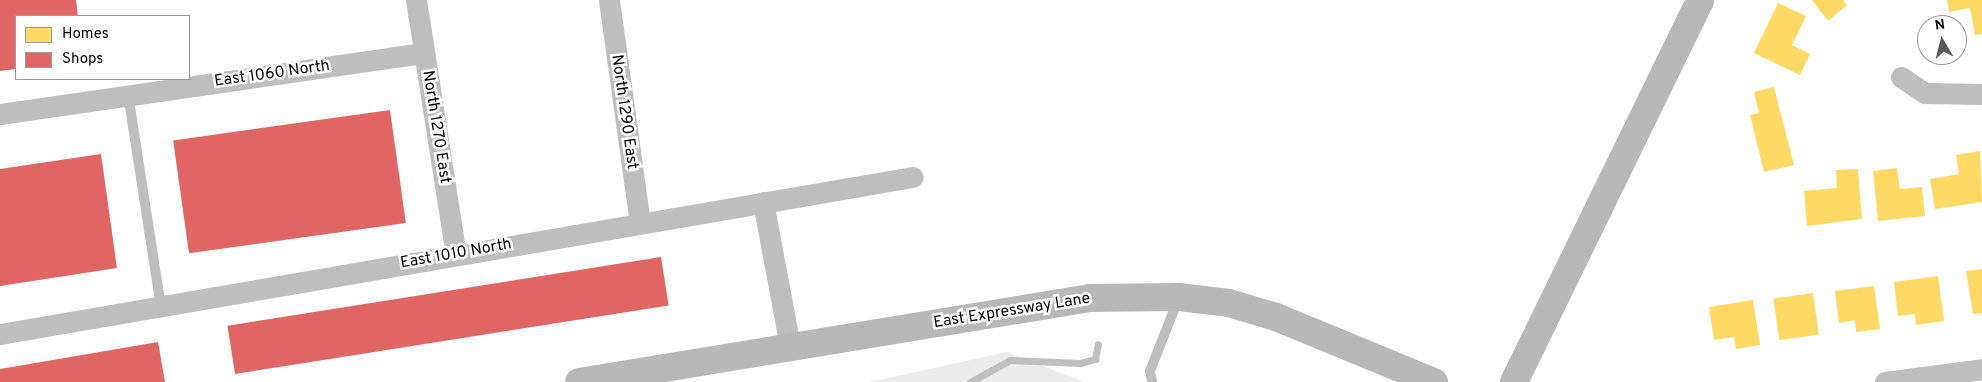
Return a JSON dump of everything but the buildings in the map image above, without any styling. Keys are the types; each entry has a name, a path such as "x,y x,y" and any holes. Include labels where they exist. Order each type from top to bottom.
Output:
{"street":[{"name":"North 1270 East","path":"416,0 456,254"},
{"name":"North 1290 East","path":"609,0 640,223"},
{"path":"1514,382 1700,0"},
{"name":"East 1060 North","path":"0,114 128,94 424,53"},
{"path":"1901,77 1925,93 1982,94"},
{"name":"East 1010 North","path":"0,334 456,254 913,177"},
{"path":"763,202 790,346"},
{"name":"East Expressway Lane","path":"579,382 1090,298 1180,297 1229,303 1276,317 1434,382"},
{"path":"1885,382 1982,369"}],"lane":[{"path":"128,94 161,306"},
{"path":"1152,382 1150,371 1180,297"}],"shaded area":[{"path":"1007,352 1084,382 867,382 879,380"}],"waterway":[{"path":"970,382 1010,360 1080,363 1095,359 1098,344"}]}
